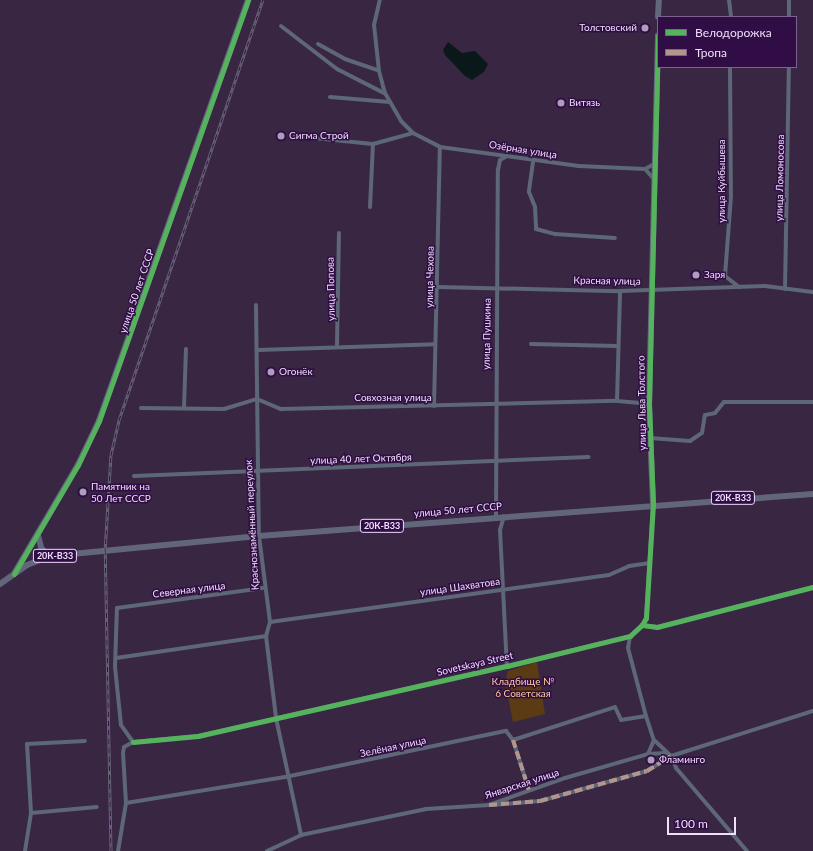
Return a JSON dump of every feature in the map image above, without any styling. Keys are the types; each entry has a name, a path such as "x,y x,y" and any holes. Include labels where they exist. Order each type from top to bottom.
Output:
{"main road":[{"name":"улица 50 лет СССР","path":"0,584 14,574 51,556 259,536 504,516 653,504 813,494"}],"street":[{"name":"улица 50 лет СССР","path":"14,574 88,447 99,421 248,0"},
{"path":"318,44 345,59 379,71 374,36 380,0"},
{"path":"658,16 659,0"},
{"path":"729,0 730,16"},
{"path":"789,0 789,16"},
{"path":"281,26 337,68 385,93"},
{"name":"улица Льва Толстого","path":"642,625 650,563 653,504 649,404 651,290 656,180 657,68"},
{"name":"улица Куйбышева","path":"730,68 731,196 726,276 740,287"},
{"name":"улица Ломоносова","path":"786,289 789,68"},
{"name":"Озёрная улица","path":"379,71 385,93 413,133 440,147 507,155 532,162 645,169"},
{"path":"330,98 390,102"},
{"path":"295,136 373,144 413,133"},
{"path":"370,207 373,144"},
{"name":"улица Чехова","path":"434,406 438,287 440,147"},
{"name":"улица Пушкина","path":"496,517 495,406 498,170 500,160 507,155"},
{"path":"532,162 528,192 535,206 536,229 556,234 615,238"},
{"path":"656,162 645,169 656,180"},
{"name":"улица Попова","path":"337,345 339,233"},
{"name":"Красная улица","path":"438,287 620,291 740,287 813,292"},
{"path":"618,401 617,346 620,291"},
{"name":"Краснознамённый переулок","path":"256,305 258,350 257,471 259,536 263,588 270,622 266,636 276,718 302,835"},
{"path":"258,350 327,348 337,345 370,348 435,344"},
{"path":"530,344 617,346"},
{"path":"184,408 186,349"},
{"path":"141,408 224,409 257,400"},
{"name":"Совхозная улица","path":"257,400 281,409 495,406 618,401 649,404"},
{"path":"650,438 690,441 702,433 705,415 715,413 724,402 813,402"},
{"name":"улица 40 лет Октября","path":"134,476 588,457"},
{"path":"504,516 500,530 506,666"},
{"path":"38,534 42,549 51,556"},
{"name":"улица Шахватова","path":"270,622 503,588 609,575 629,566 650,563"},
{"path":"642,625 657,627 813,586"},
{"name":"Северная улица","path":"116,658 117,608 263,588"},
{"name":"Sovetskaya Street","path":"133,742 198,736 506,666 630,636 642,625"},
{"path":"118,851 126,803 123,753 124,748 133,742 121,725 116,658 266,636"},
{"path":"630,636 628,648 654,740 665,753 671,756 676,768 747,851"},
{"path":"529,790 513,740 615,706 621,720 646,716"},
{"path":"489,805 540,802 647,771 671,756 813,711"},
{"name":"Зелёная улица","path":"126,803 290,776 506,731 513,740"},
{"path":"648,754 654,740"},
{"path":"25,851 31,814 27,744 85,741"},
{"name":"Январская улица","path":"267,851 302,835 426,809 489,805 529,790 648,754 665,753"},
{"path":"31,814 98,807"}],"green space":[{"name":"Кладбище № 6 Советская","path":"537,662 545,714 513,722 505,682 508,671"}],"shaded area":[{"path":"448,42 462,53 475,51 488,64 484,72 472,80 465,76 445,55 443,50"}],"railway":[{"path":"111,851 105,552 111,455 119,420 263,0"}],"marked path":[{"path":"513,740 529,790"},
{"path":"489,805 540,801 647,771 671,756"}],"cycle path":[{"path":"14,574 78,465 99,421 248,0"},
{"path":"642,625 646,618 653,504 649,404 657,68"},
{"path":"133,742 198,736 507,666 630,636 642,625 657,627 813,587"}],"place":[{"name":"Толстовский","path":"645,28"},
{"name":"Витязь","path":"561,103"},
{"name":"Сигма Строй","path":"281,136"},
{"name":"Заря","path":"696,275"},
{"name":"Огонёк","path":"271,372"},
{"name":"Памятник на 50 Лет СССР","path":"83,492"},
{"name":"Фламинго","path":"651,760"}]}
